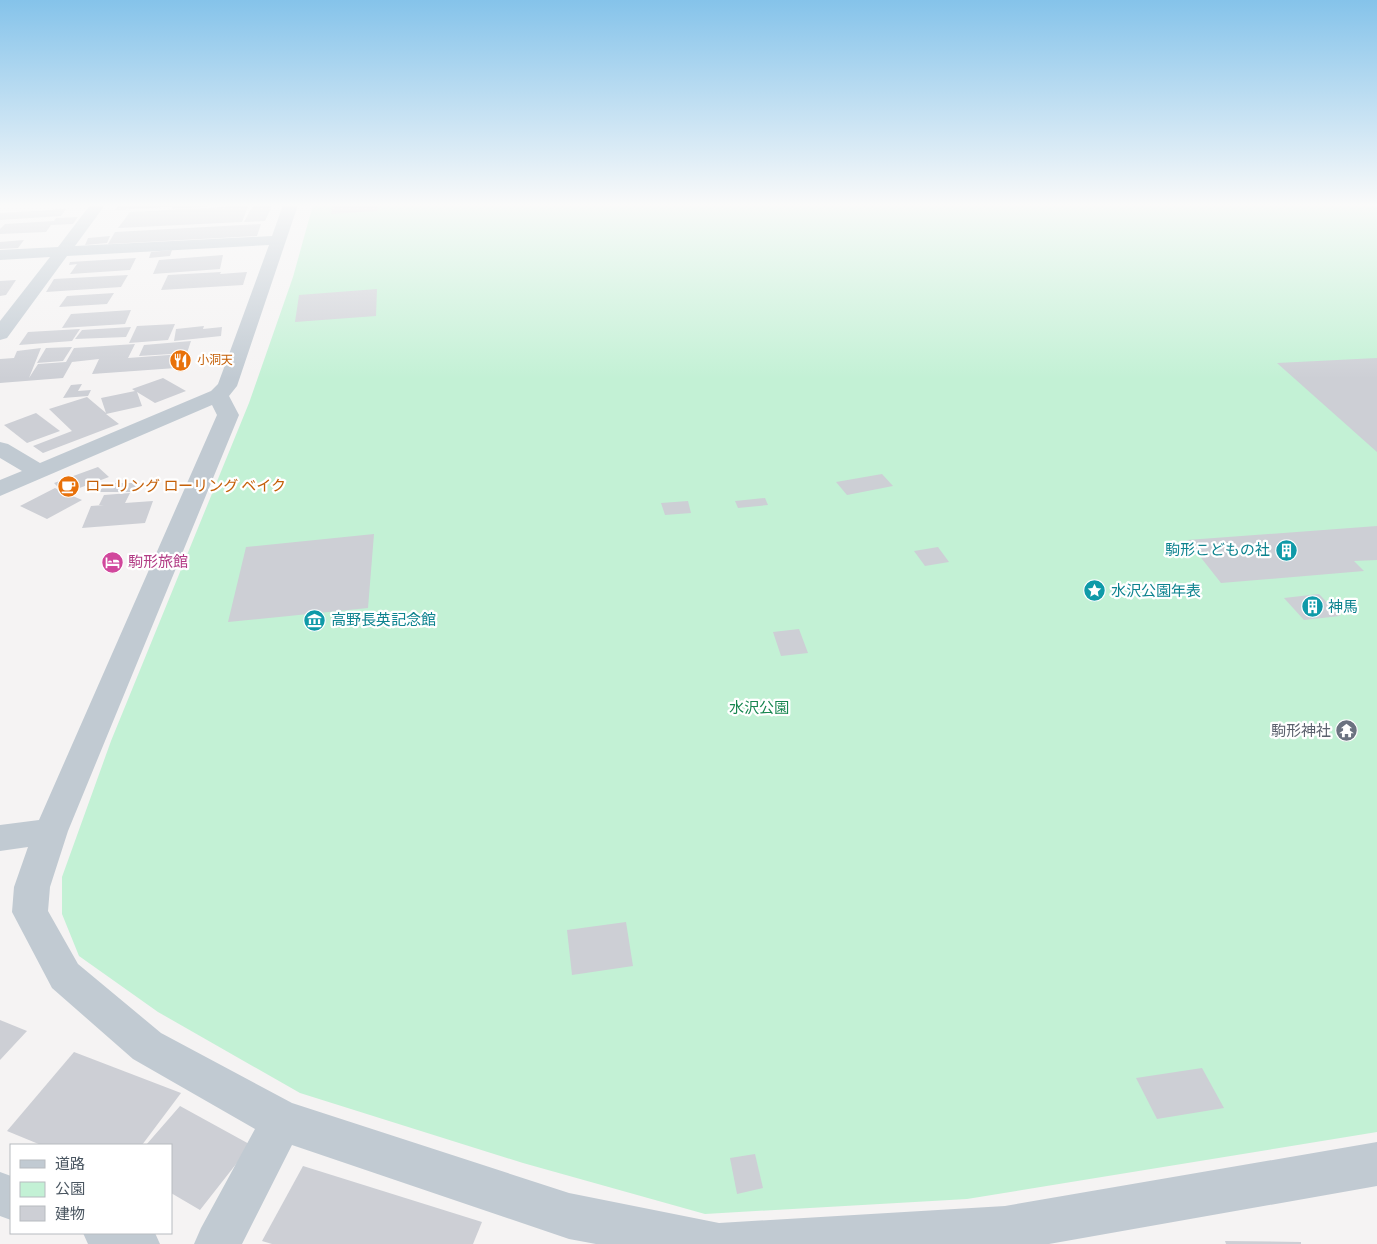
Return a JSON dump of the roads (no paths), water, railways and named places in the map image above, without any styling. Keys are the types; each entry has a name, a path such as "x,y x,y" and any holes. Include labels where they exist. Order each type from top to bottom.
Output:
{"street":[{"path":"0,334 55,263"},
{"path":"0,489 218,395 228,386 271,263"},
{"path":"218,395 228,415 51,831 32,887 30,912 66,976 147,1046 282,1121 568,1216 715,1244"},
{"path":"0,449 39,472"},
{"path":"0,838 51,831"},
{"path":"217,1244 282,1121"},
{"path":"722,1244 1006,1236 1377,1164"},
{"path":"109,1234 137,1244"}],"place":[{"name":"小洞天","path":"181,360"},
{"name":"ローリング ローリング ベイク","path":"69,486"},
{"name":"駒形こどもの社","path":"1286,550"},
{"name":"駒形旅館","path":"112,562"},
{"name":"水沢公園年表","path":"1095,591"},
{"name":"神馬","path":"1312,607"},
{"name":"高野長英記念館","path":"315,620"},
{"name":"駒形神社","path":"1347,731"}],"park label":[{"name":"水沢公園","path":"759,708"}]}
